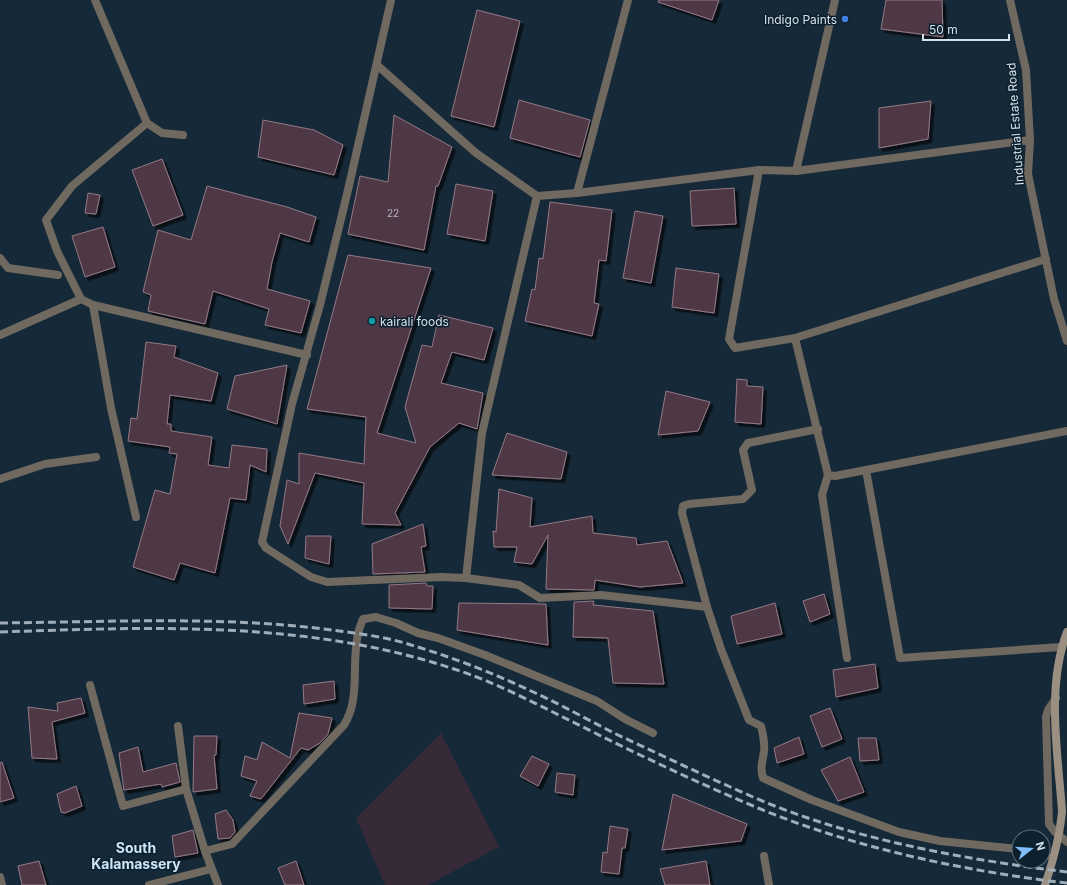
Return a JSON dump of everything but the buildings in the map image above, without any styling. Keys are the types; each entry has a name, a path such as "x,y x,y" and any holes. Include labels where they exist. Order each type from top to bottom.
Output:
{"main road":[{"path":"1045,885 1061,825 1062,812 1056,710 1056,672 1061,647 1067,632"}],"street":[{"path":"95,0 147,123 162,133 183,135"},
{"path":"391,0 322,298 292,404 262,542 266,548 311,577 327,582 441,577 466,578 519,585 540,598 601,595 707,607"},
{"path":"577,194 628,0"},
{"path":"796,171 835,0"},
{"name":"Industrial Estate Road","path":"1010,0 1026,70 1030,140 1028,174 1054,299 1067,341"},
{"path":"377,65 476,153 536,196 577,194 759,170 796,171 1030,140"},
{"path":"147,123 72,186 46,220 57,251 81,299 93,305 307,355"},
{"path":"759,170 729,339 735,348 795,338 1046,259"},
{"path":"466,578 482,433 536,196"},
{"path":"0,258 8,268 58,275"},
{"path":"0,335 81,299"},
{"path":"93,305 111,408 136,517"},
{"path":"795,338 828,475 822,495 847,658"},
{"path":"818,429 748,443 743,450 752,490 743,498 683,506 682,513 707,607 721,648 749,720 761,726 764,752 760,770 763,778 812,800 900,832 940,841 1011,848"},
{"path":"828,475 835,476 1067,431"},
{"path":"0,478 45,464 96,457"},
{"path":"866,470 900,658 1061,647"},
{"path":"205,851 232,844 349,718 352,703 358,634 363,619 376,617 396,623 418,633 438,638 491,657 596,701 625,719 653,733"},
{"path":"90,685 123,806 186,788"},
{"path":"1056,698 1048,710 1046,717 1049,824 1055,832 1067,842"},
{"path":"178,726 186,788 205,851 218,885"},
{"path":"764,856 769,885"},
{"path":"149,885 211,869"},
{"path":"0,877 2,885"}],"shaded area":[{"path":"441,733 499,847 428,885 385,885 356,818"}],"railway":[{"path":"0,623 162,621 243,622 324,629 390,639 442,655 502,678 542,696 616,734 684,766 790,812 867,836 947,854 1067,872"},
{"path":"0,632 114,629 229,630 286,634 342,642 399,653 454,669 487,681 519,695 691,779 795,822 871,846 949,865 1067,883"}],"place":[{"name":"Indigo Paints","path":"845,19"},
{"name":"kairali foods","path":"372,321"}],"district":[{"name":"South Kalamassery","path":"136,856"}]}
